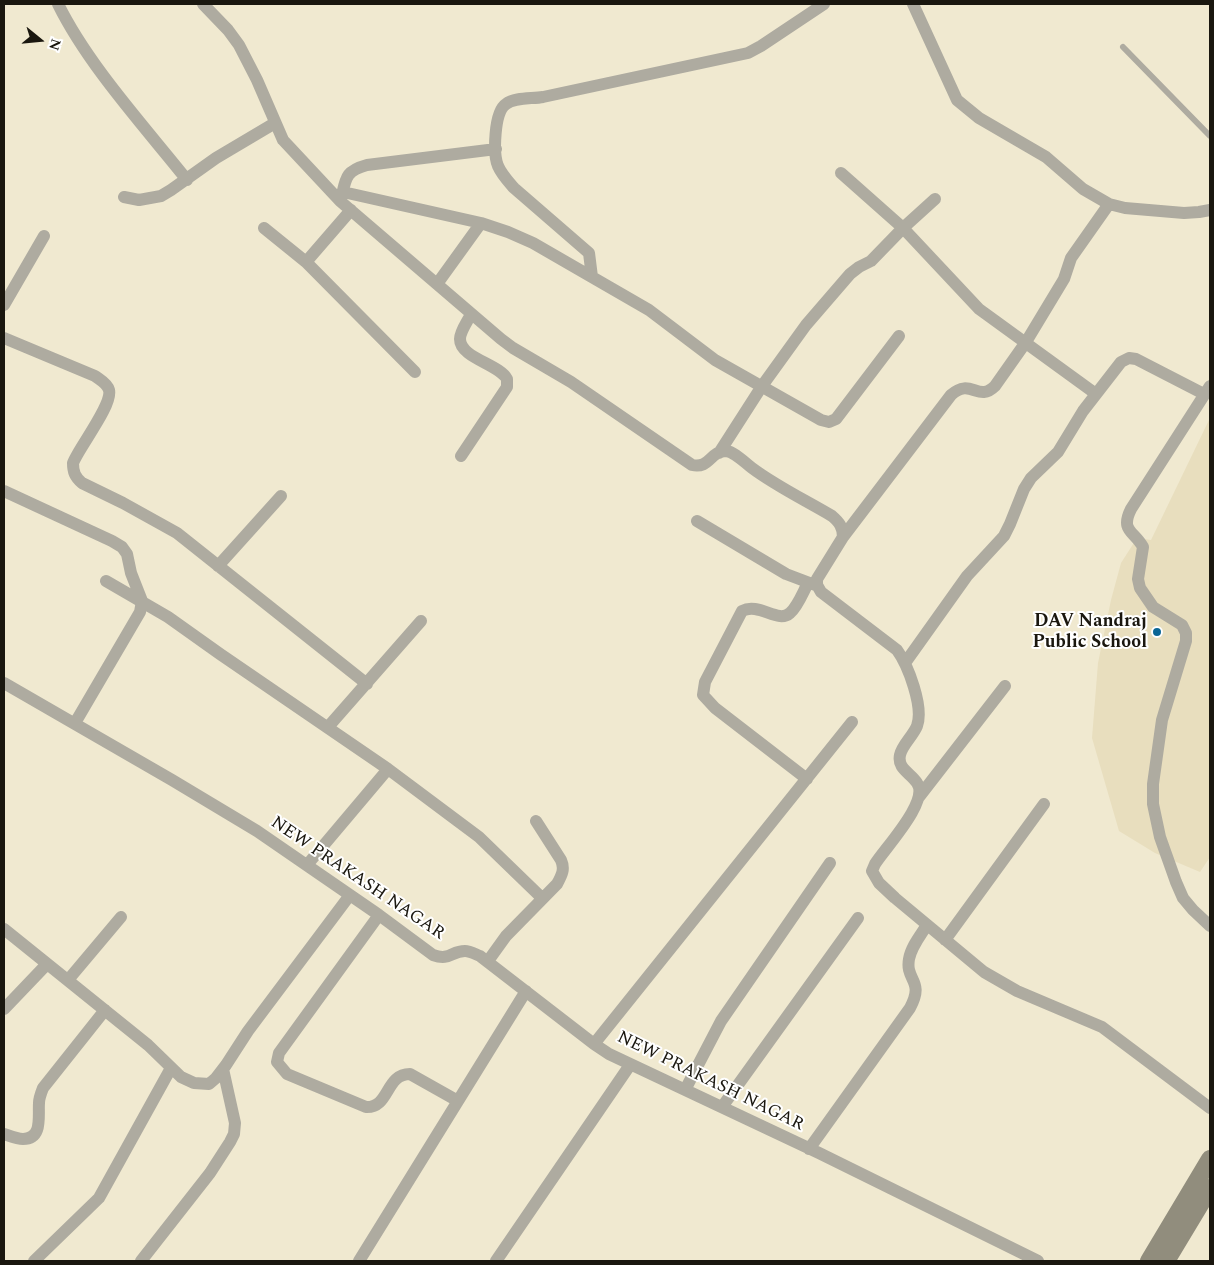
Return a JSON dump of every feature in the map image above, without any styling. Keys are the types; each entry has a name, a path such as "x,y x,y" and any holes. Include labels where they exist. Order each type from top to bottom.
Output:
{"main road":[{"path":"1149,1261 1210,1159"},
{"path":"1166,1261 1208,1198"}],"street":[{"path":"58,4 96,64 187,180"},
{"path":"203,4 228,30 239,45 257,80 283,140 342,196 351,210 513,348 571,382 692,465 699,467 705,465 718,453 762,386 806,325 850,274 858,267 871,261 935,199"},
{"path":"592,277 589,253 509,182 497,164 496,126 498,113 503,106 510,101 543,97 748,54 824,4"},
{"path":"913,4 957,100 978,118 1046,157 1083,189 1109,204 1125,208 1184,213 1210,210"},
{"path":"124,197 139,200 150,199 171,190 216,158 275,123"},
{"path":"342,196 346,178 354,168 496,149"},
{"path":"842,173 903,228 970,300 1096,394"},
{"path":"342,196 481,223 533,243 649,310 715,360 821,420 829,422 836,419 899,336"},
{"path":"807,779 715,708 703,695 705,682 742,611 748,608 756,608 775,615 784,616 790,614 817,579 843,537 951,395 958,388 968,388 984,393 990,392 996,386 1026,342 1064,279 1072,258 1109,204"},
{"path":"306,262 351,210"},
{"path":"437,284 481,223"},
{"path":"264,228 306,262 415,372"},
{"path":"4,305 44,236"},
{"path":"462,456 508,387 507,380 501,374 468,353 462,346 460,339 471,314"},
{"path":"4,338 95,376 104,382 109,390 109,398 105,409 73,463 73,470 82,483 177,532 367,684"},
{"path":"905,663 967,576 1004,536 1024,489 1031,478 1058,452 1083,411 1121,362 1129,358 1136,359 1207,390 1131,510 1127,518 1127,526 1129,532 1143,547 1138,580 1145,597 1160,613 1182,626 1186,632 1186,641 1162,720 1153,784 1154,804 1162,844 1176,882 1188,904 1210,926"},
{"path":"718,453 727,451 734,454 763,476 832,516 839,521 843,530 843,537"},
{"path":"4,491 122,547 127,554 131,573 142,601 140,612 75,723"},
{"path":"218,566 281,496"},
{"path":"697,521 786,574 812,584 897,650 905,663 912,682 919,713 918,723 899,757 900,764 917,782 920,788 919,797 916,806 880,855 872,871 879,883 984,972 1017,992 1102,1027 1210,1108"},
{"path":"106,581 168,617 388,769 479,837 542,898"},
{"path":"328,728 421,621"},
{"name":"NEW PRAKASH NAGAR","path":"4,683 220,809 350,894 433,954 442,958 461,951 468,951 480,956 594,1044 630,1065 810,1148 1034,1260"},
{"path":"919,797 1005,686"},
{"path":"594,1044 852,722"},
{"path":"307,865 388,769"},
{"path":"946,940 1044,804"},
{"path":"488,961 506,936 557,884 562,876 564,866 536,821"},
{"path":"685,1090 722,1020 830,863"},
{"path":"4,931 148,1045 182,1077 194,1083 209,1084 223,1069 248,1031 350,894"},
{"path":"379,914 279,1053 277,1062 287,1074 366,1107 373,1107 379,1103 396,1078 403,1074 410,1074 458,1101"},
{"path":"68,980 121,917"},
{"path":"722,1107 858,918"},
{"path":"810,1148 910,1008 917,995 908,961 912,949 927,925"},
{"path":"4,1009 48,964"},
{"path":"359,1261 526,991"},
{"path":"4,1134 23,1139 35,1134 38,1127 39,1099 43,1088 105,1010"},
{"path":"496,1261 630,1065"},
{"path":"34,1261 98,1198 171,1068"},
{"path":"141,1261 210,1173 234,1134 234,1124 223,1069"}],"lane":[{"path":"1124,48 1210,136"}],"shaded area":[{"name":"DAV Nandraj Public School","path":"1209,420 1210,857 1200,872 1155,853 1119,831 1092,738 1098,663 1121,563 1137,538 1151,540"}],"place":[{"name":"DAV Nandraj Public School","path":"1157,632"}]}
